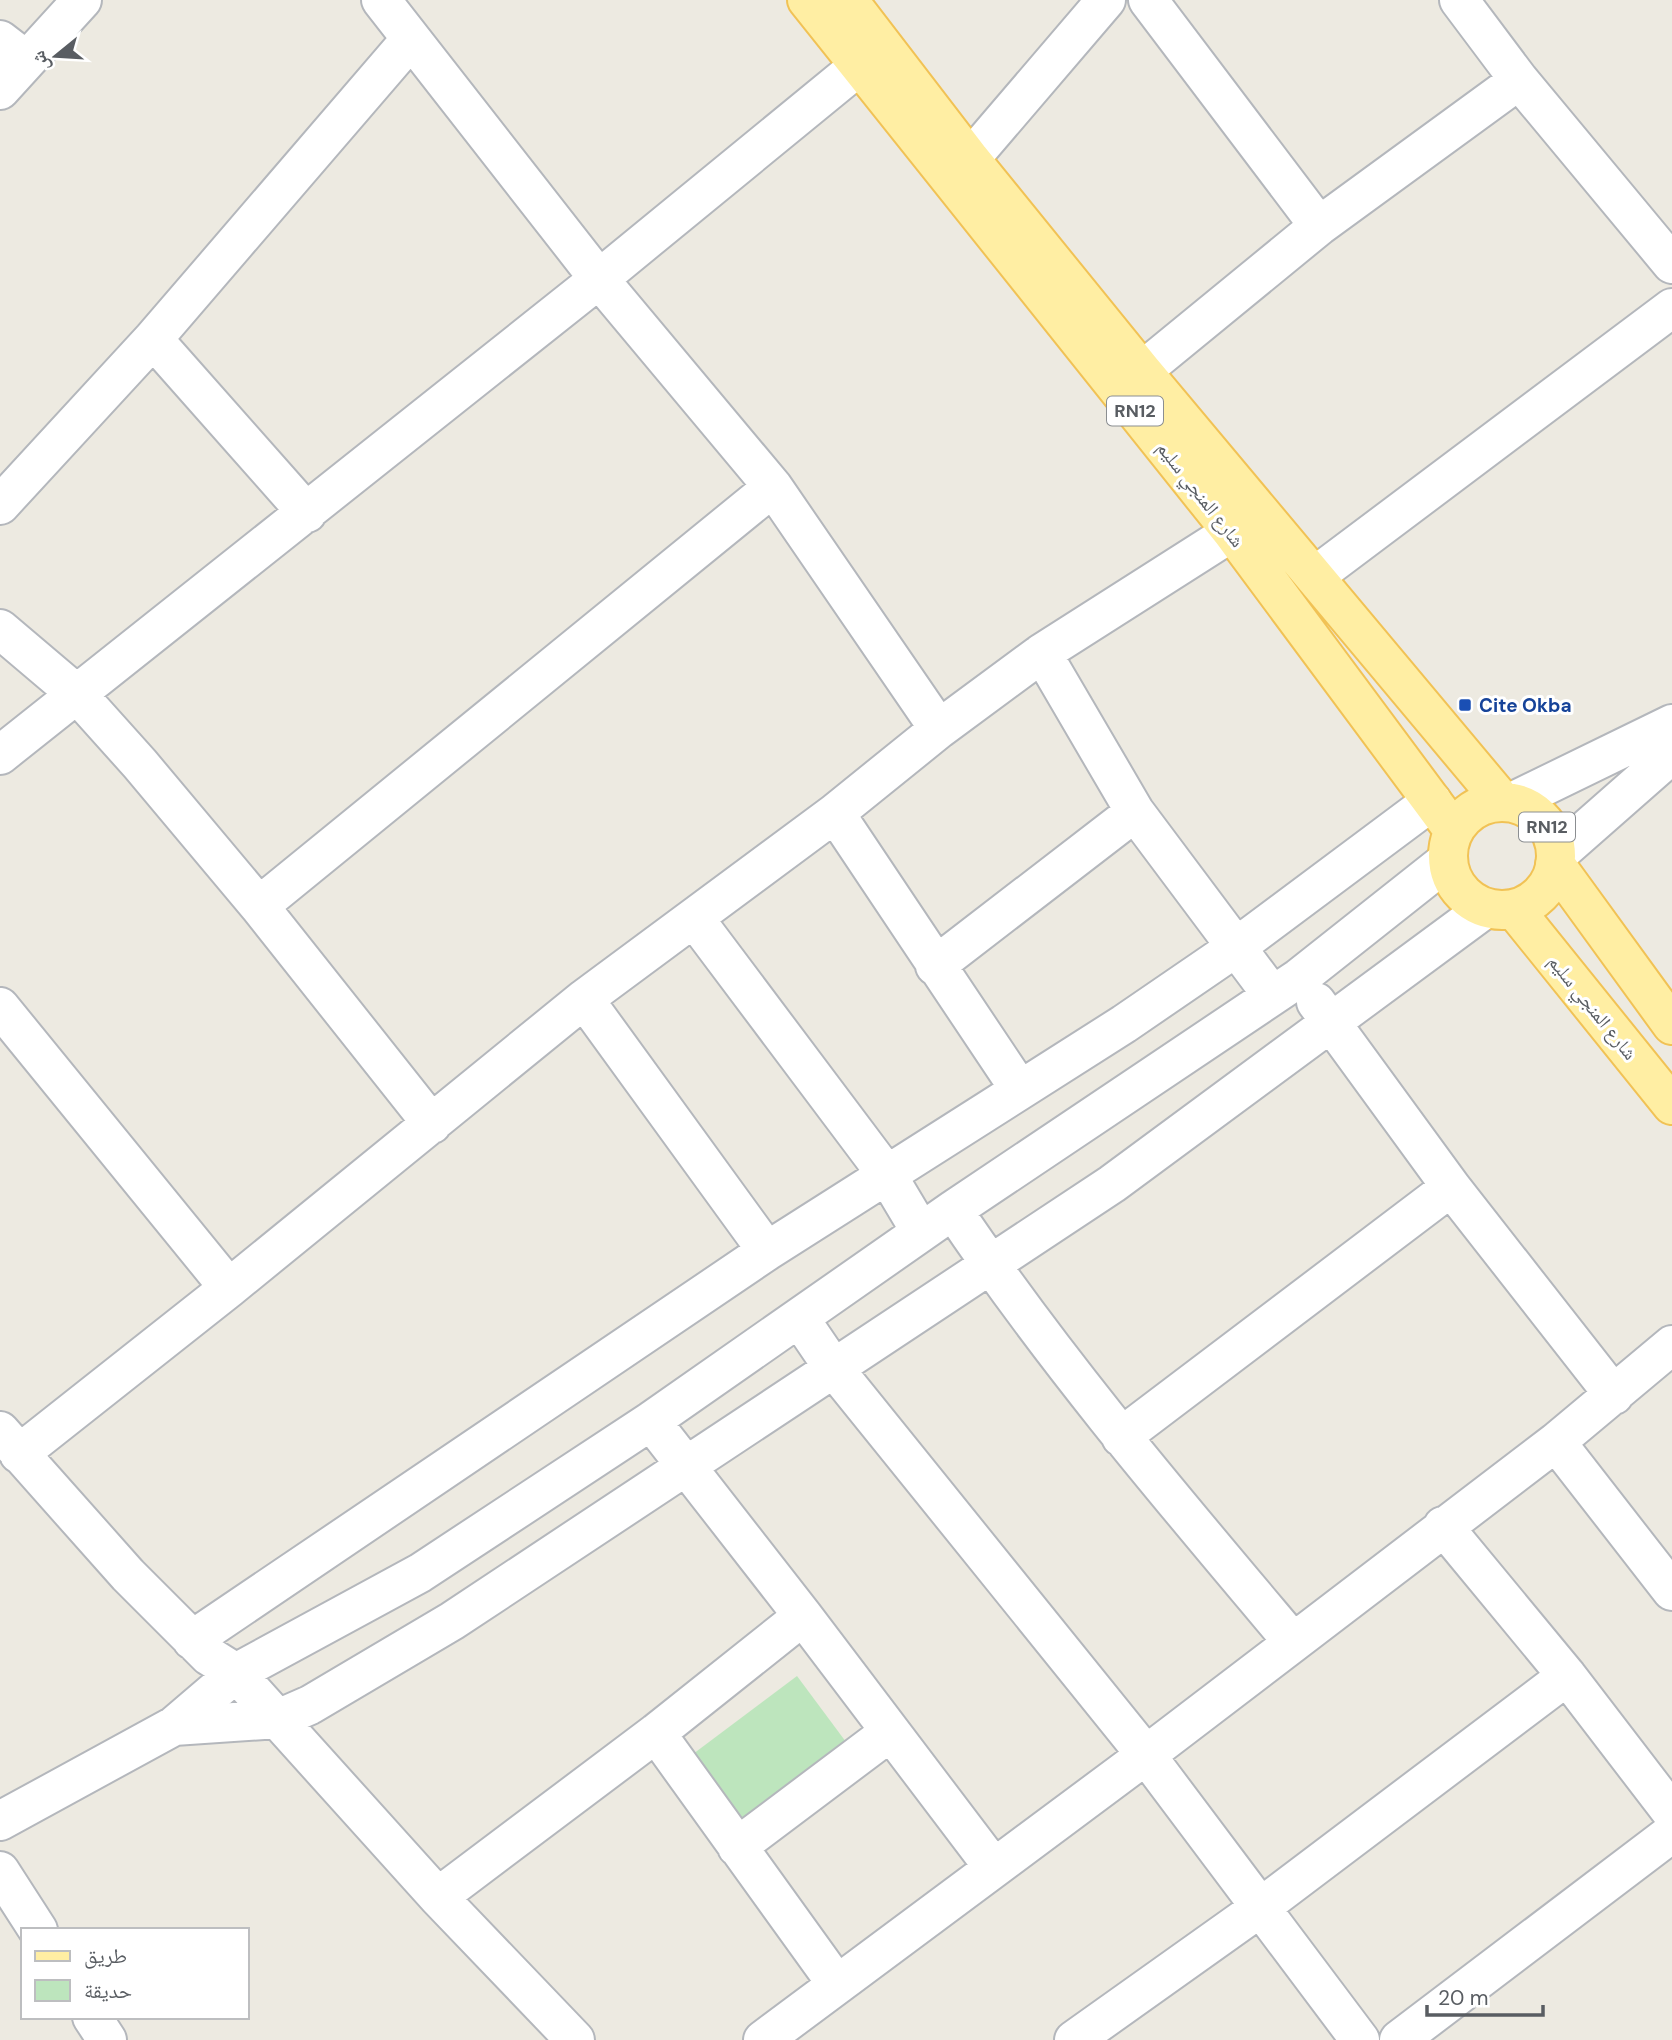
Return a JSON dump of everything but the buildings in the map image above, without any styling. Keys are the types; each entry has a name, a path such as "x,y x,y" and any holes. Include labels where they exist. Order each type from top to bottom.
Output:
{"main road":[{"name":"شارع المنجي سليم","path":"807,0 1232,532 1444,830"},
{"name":"شارع المنجي سليم","path":"848,0 970,159 1142,371 1507,802"},
{"name":"RN12","path":"1555,860 1547,886 1531,902 1500,909 1466,897 1456,884 1444,830 1482,805 1507,802 1539,816 1548,828 1555,860 1672,1025"},
{"name":"شارع المنجي سليم","path":"1500,909 1672,1105"}],"street":[{"path":"0,90 13,50 82,0"},
{"path":"381,0 599,279 773,487 939,729"},
{"path":"970,159 1106,0"},
{"path":"1148,0 1320,226"},
{"path":"1463,1 1519,80 1672,264"},
{"path":"0,505 153,339 411,39"},
{"path":"0,755 79,696 599,279 859,66"},
{"path":"1142,371 1320,226 1519,80"},
{"path":"1315,576 1672,308"},
{"path":"153,339 307,513"},
{"path":"259,906 773,487"},
{"path":"575,2040 438,1897 236,1673 209,1656 128,1575 9,1442 229,1288 584,999 835,813 939,729 1042,653 1232,532"},
{"path":"0,629 79,696 259,906 432,1124"},
{"path":"1042,653 1135,812 1235,948 1330,1022 1451,1187 1614,1395"},
{"path":"1507,802 1672,724"},
{"path":"1555,860 1672,754"},
{"path":"935,966 1135,812"},
{"path":"835,813 1020,1090"},
{"path":"192,1640 767,1251 1020,1090 1235,948 1444,830"},
{"path":"0,1821 174,1726 236,1673 421,1573 651,1421 953,1210 1286,987 1444,830"},
{"path":"174,1726 278,1720 310,1705 452,1621 687,1467 832,1366 949,1294 1112,1184 1330,1022 1500,909"},
{"path":"694,918 887,1175 921,1233"},
{"path":"584,999 767,1251"},
{"path":"0,1007 121,1160 229,1288"},
{"path":"1121,1437 1451,1187"},
{"path":"953,1210 990,1264 1121,1437 1293,1642"},
{"path":"800,1318 832,1366 1146,1755 1360,2040"},
{"path":"763,2040 836,1983 1146,1755 1614,1395 1665,1365"},
{"path":"651,1421 994,1868"},
{"path":"1556,1442 1672,1591"},
{"path":"1443,1526 1567,1676 1672,1813"},
{"path":"438,1897 656,1733 803,1616"},
{"path":"1098,2033 1567,1676"},
{"path":"737,1847 890,1732"},
{"path":"656,1733 836,1983"},
{"path":"1399,2040 1672,1833"},
{"path":"0,1871 37,1928"},
{"path":"94,2019 107,2040"}],"green space":[{"path":"797,1676 849,1746 741,1827 689,1757"}],"place":[{"name":"Cite Okba","path":"1465,705"}]}
